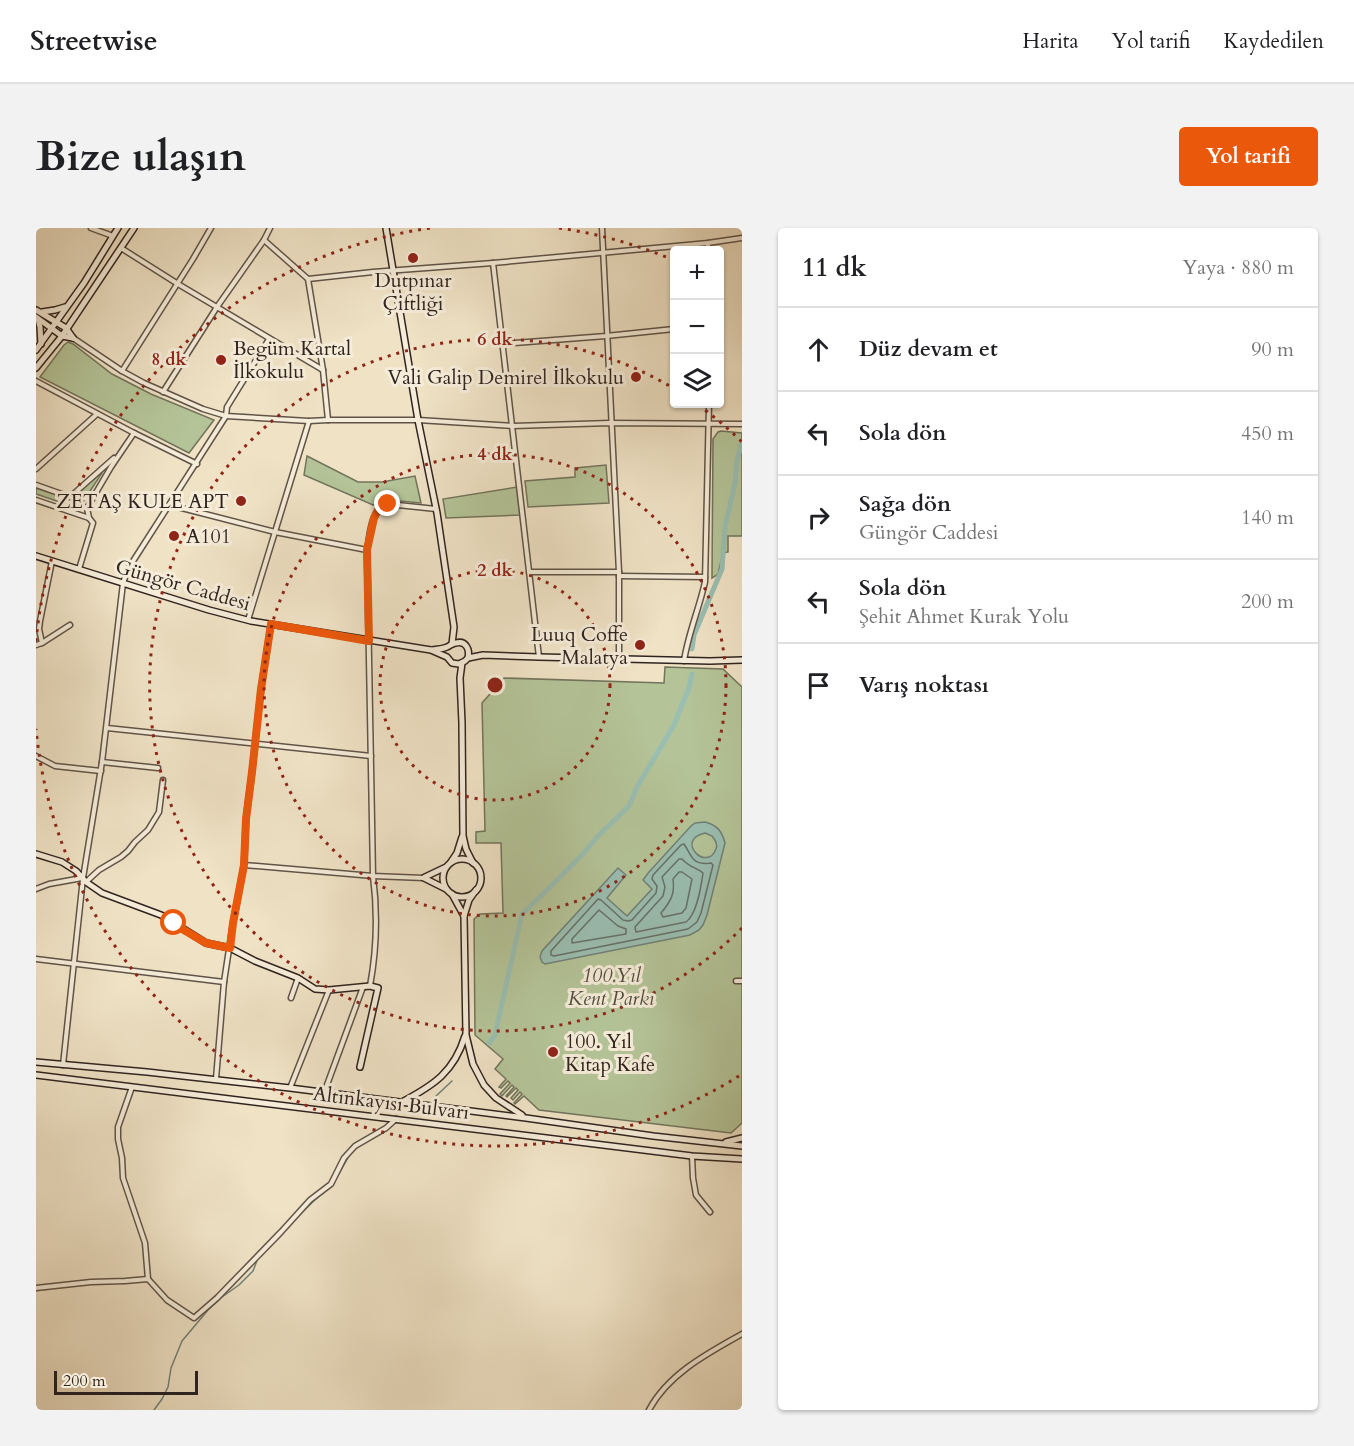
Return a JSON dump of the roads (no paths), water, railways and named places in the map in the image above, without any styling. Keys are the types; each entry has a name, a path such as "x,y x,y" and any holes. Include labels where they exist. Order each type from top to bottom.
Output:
{"main road":[{"path":"36,350 84,282 118,228"},
{"path":"36,368 62,336 134,228"},
{"path":"386,228 418,420 437,509 454,627 462,643 483,655"},
{"path":"39,311 67,307"},
{"path":"39,311 66,328 73,338"},
{"path":"37,318 62,336 73,338"},
{"path":"37,318 41,344"},
{"name":"Güngör Caddesi","path":"36,556 248,620 431,650 447,657"},
{"path":"454,627 447,657 460,678"},
{"path":"450,645 462,643"},
{"name":"Güngör Caddesi","path":"431,650 450,645"},
{"path":"468,648 468,658"},
{"path":"452,663 459,664 468,658 483,655 684,661 742,660"},
{"path":"462,663 460,678 463,836 466,849 480,872 481,878 469,900 464,916 466,1035 473,1064 484,1085 496,1098 526,1118"},
{"path":"463,836 457,853 443,878 444,884 464,916"},
{"path":"36,854 62,862 102,893 161,915 206,943 230,948 255,961 298,978 315,989 378,987 360,1067"},
{"path":"424,878 462,859 473,863"},
{"path":"424,878 458,897 471,895 476,890"},
{"path":"402,1102 424,1091 444,1075 459,1055 466,1035"},
{"name":"Altınkayısı Bulvarı","path":"36,1063 147,1072 290,1088 742,1146"},
{"name":"Altınkayısı Bulvarı","path":"36,1075 692,1156 742,1159"},
{"path":"720,1143 742,1138"}],"street":[{"path":"91,228 113,236"},
{"path":"122,371 211,228"},
{"path":"163,392 270,228"},
{"path":"602,228 619,574 619,659"},
{"path":"308,279 603,253 742,238"},
{"path":"264,240 308,279 323,370 328,420"},
{"path":"120,248 323,370"},
{"path":"493,263 539,657"},
{"path":"503,344 670,330"},
{"path":"73,338 122,371 163,392 226,416 309,421 418,420 513,426 610,423 742,424"},
{"path":"63,1065 84,880 107,728 123,583 129,569 226,416 227,407 269,339"},
{"path":"36,381 134,434 197,464"},
{"path":"684,661 685,649 701,603 705,577 709,408"},
{"path":"36,469 97,414"},
{"path":"248,620 309,421"},
{"path":"79,569 93,523 89,518 87,508 119,454 134,434"},
{"path":"36,485 70,497 119,454"},
{"path":"36,500 89,518"},
{"path":"324,1093 367,987 375,955 367,550 374,518 382,506 388,504 437,509"},
{"path":"170,506 275,532 367,550"},
{"path":"42,643 39,629 52,561"},
{"path":"530,572 705,577"},
{"path":"216,1080 224,982 244,865 254,743 271,624"},
{"path":"36,645 70,625"},
{"path":"107,728 371,756"},
{"path":"36,756 56,766 101,771"},
{"path":"102,762 158,768"},
{"path":"36,889 49,884 84,880 121,857 148,830 159,812 164,780"},
{"path":"244,865 424,878"},
{"path":"36,959 224,982"},
{"path":"291,998 298,978"},
{"path":"290,1088 329,990"},
{"path":"132,1087 118,1126 118,1139 123,1178 145,1243 148,1279 167,1300 194,1318 310,1200 332,1184 344,1158 355,1146 386,1128 396,1119"},
{"path":"692,1156 696,1195 710,1212"},
{"path":"36,1288 148,1279"},
{"path":"649,1410 652,1403 675,1377 701,1357 742,1334"}],"water":[{"path":"705,822 716,827 721,832 725,843 707,915 699,930 690,935 545,964 542,962 540,957 542,951 618,868 626,875 607,898 627,916 652,889 643,880 695,823","holes":["705,833 712,836 717,845 712,855 706,858 696,853 692,847 692,842 696,837"]}],"waterway":[{"path":"692,649 694,635 722,569 725,527 742,442"},
{"path":"489,1043 495,1035 522,914 629,806 637,787 674,725 689,688 692,674"},
{"path":"436,1096 452,1081"},
{"path":"294,1220 332,1186 349,1156"},
{"path":"154,1410 168,1387 171,1368 182,1341 208,1310 253,1271 258,1258"}],"place":[{"name":"Dutpınar Çiftliği","path":"413,258"},
{"name":"Begüm Kartal İlkokulu","path":"221,360"},
{"name":"Vali Galip Demirel İlkokulu","path":"636,377"},
{"name":"ZETAŞ KULE APT","path":"241,501"},
{"name":"A101","path":"174,536"},
{"name":"Luuq Coffe Malatya","path":"640,645"},
{"name":"100. Yıl Kitap Kafe","path":"553,1052"}],"park label":[{"name":"100.Yıl Kent Parkı","path":"611,986"}]}
